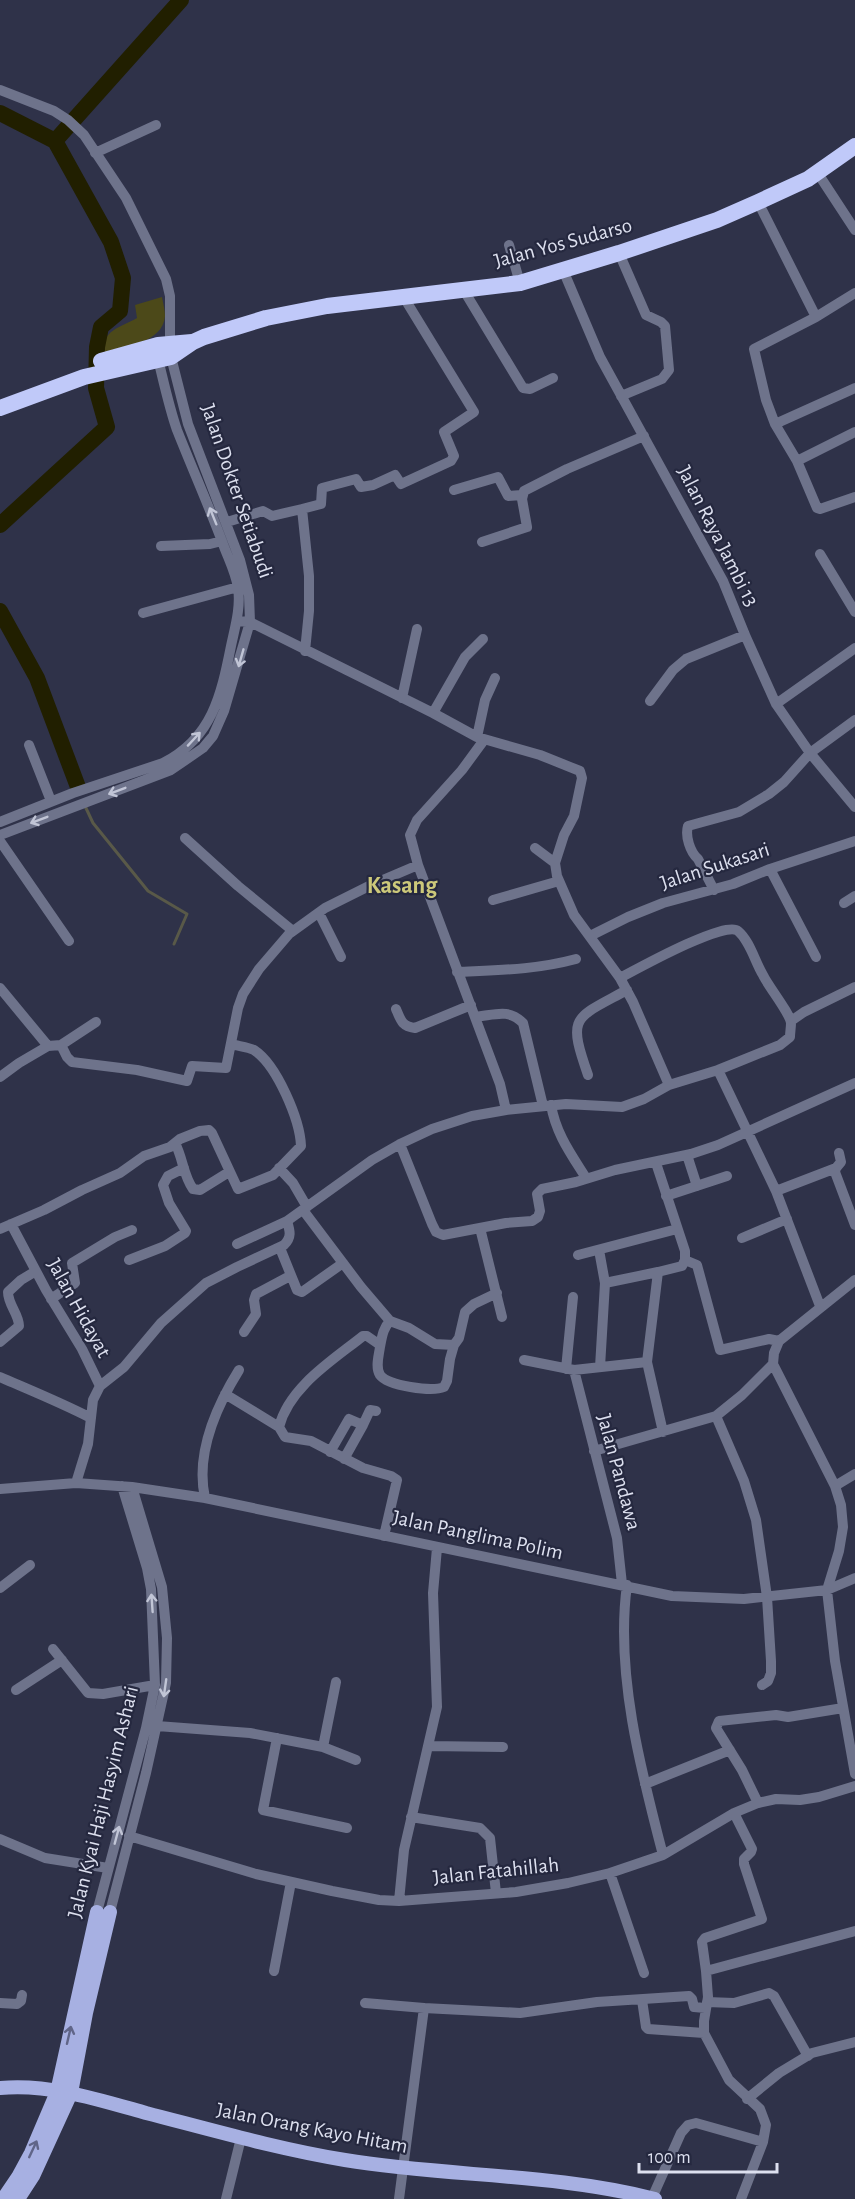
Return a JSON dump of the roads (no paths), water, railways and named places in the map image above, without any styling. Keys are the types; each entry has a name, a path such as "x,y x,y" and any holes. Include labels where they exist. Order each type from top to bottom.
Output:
{"highway":[{"name":"Jalan Yos Sudarso","path":"164,351 266,318 327,306 520,283 717,220 808,178 855,146"},
{"path":"0,404 83,372 164,351"}],"main road":[{"path":"18,2199 33,2176 72,2093 98,1933 104,1912"},
{"name":"Jalan Kyai Haji Hasyim Ashari","path":"3,2199 31,2153 57,2092 98,1933"},
{"name":"Jalan Orang Kayo Hitam","path":"0,2088 22,2086 72,2093 241,2138 344,2160 402,2168 561,2182 624,2196 654,2199"}],"street":[{"path":"0,90 39,104 68,120 84,135 126,198 166,279 170,296 164,351"},
{"path":"95,153 156,125"},
{"path":"817,172 855,230"},
{"path":"758,202 816,316"},
{"path":"509,245 520,283"},
{"path":"619,253 646,315 665,326 670,362 668,374 662,379 621,396"},
{"name":"Jalan Raya Jambi 13","path":"563,270 600,357 723,580 776,704 810,753 855,807"},
{"path":"463,289 524,388 530,389 553,378"},
{"path":"855,293 816,316 754,347 774,424 797,461 817,508 855,497"},
{"path":"227,522 263,511 272,516 321,504 322,488 356,479 361,487 373,485 395,475 401,484 454,458 444,432 473,414 474,411 403,296"},
{"name":"Jalan Dokter Setiabudi","path":"0,822 73,793 163,763 178,761 202,748 213,736 224,696 250,622 249,595 227,522 188,424 164,351"},
{"name":"Jalan Dokter Setiabudi","path":"164,351 177,429 238,587 237,621 224,696"},
{"path":"774,424 855,388"},
{"path":"177,429 188,424"},
{"path":"797,461 855,432"},
{"path":"454,490 498,477 508,496 522,495 567,469 644,436"},
{"path":"482,543 527,527 522,495"},
{"path":"302,509 309,576 309,611 305,651"},
{"path":"161,546 210,544 222,541"},
{"path":"820,554 855,612"},
{"path":"143,613 238,587"},
{"path":"237,621 250,622 433,713 480,739 540,755 580,771 582,778 574,816 555,863 559,881 574,915 627,990 648,1031 669,1085"},
{"path":"402,698 417,629"},
{"path":"650,701 669,675 686,659 745,635"},
{"path":"433,713 465,657 483,639"},
{"path":"776,704 855,648"},
{"path":"495,678 485,700 480,739 462,770 417,820 411,830 411,840 457,972 500,1084 506,1110"},
{"path":"714,890 694,855 686,832 688,826 739,812 775,790 810,753 855,720"},
{"path":"28,745 51,801"},
{"name":"Jalan Dokter Setiabudi","path":"0,835 171,770 178,761"},
{"path":"185,838 293,931"},
{"path":"0,841 69,941"},
{"name":"Jalan Sukasari","path":"590,936 654,906 714,890 770,869 855,842"},
{"path":"535,848 555,863"},
{"path":"61,1045 72,1062 137,1070 184,1081 188,1081 192,1066 225,1069 243,994 259,969 293,931 319,913 371,885 418,865"},
{"path":"770,869 816,957"},
{"path":"493,900 559,881"},
{"path":"844,903 855,896"},
{"path":"319,913 341,957"},
{"path":"237,1244 287,1221 372,1160 399,1144 453,1121 506,1110 566,1104 622,1107 669,1085 718,1070 787,1041 790,1037 791,1021 763,976 747,944 737,930 730,927 663,955 620,978"},
{"path":"457,972 517,970 576,960"},
{"path":"791,1021 804,1012 855,987"},
{"path":"0,988 48,1046"},
{"path":"588,1075 576,1034 578,1022 591,1009 627,990"},
{"path":"396,1009 401,1023 406,1027 415,1028 471,1005"},
{"path":"475,1017 508,1013 516,1016 523,1023 547,1106 563,1143 586,1178"},
{"path":"0,1077 48,1046 61,1045 96,1022"},
{"path":"0,1229 120,1173 144,1156 170,1147 200,1131 209,1130 229,1172 240,1189 273,1175 301,1146 292,1105 279,1079 253,1050 231,1044"},
{"path":"718,1070 776,1191 820,1306"},
{"path":"399,1144 436,1232 442,1235 506,1223 532,1221 538,1217 540,1211 537,1194 542,1189 615,1170 656,1163 718,1145 855,1083"},
{"path":"176,1143 182,1155 188,1182 193,1189 200,1190 229,1172"},
{"path":"776,1191 836,1168 841,1162 839,1153"},
{"path":"687,1155 697,1186"},
{"path":"604,1283 682,1266 685,1260 685,1251 656,1163"},
{"path":"129,1260 165,1246 185,1233 186,1231 165,1195 163,1185 168,1176 184,1168"},
{"path":"279,1168 293,1183 305,1209 343,1263 390,1321 409,1328 435,1344 454,1345"},
{"path":"836,1168 835,1172 855,1225"},
{"path":"666,1196 727,1176"},
{"path":"742,1238 787,1219"},
{"path":"100,1386 124,1367 161,1323 206,1283 280,1248 289,1240 287,1221"},
{"name":"Jalan Hidayat","path":"11,1224 51,1299 82,1349 100,1386 93,1400 88,1444 76,1483"},
{"path":"480,1228 502,1317"},
{"path":"578,1255 677,1229"},
{"path":"51,1299 75,1283 72,1263 115,1237 132,1230"},
{"path":"280,1248 297,1290 302,1292 343,1263"},
{"path":"599,1250 604,1283 600,1367"},
{"path":"685,1260 698,1265 720,1350 769,1339 779,1341"},
{"path":"0,1342 19,1326 8,1301 8,1292 21,1280 36,1271"},
{"path":"658,1272 647,1362 663,1432"},
{"path":"244,1332 256,1314 254,1300 256,1294 290,1276"},
{"path":"855,1280 779,1341 774,1353 773,1364 842,1504 843,1527 828,1590 843,1708 855,1770"},
{"path":"390,1321 383,1330 378,1368 380,1375 387,1380 421,1389 437,1390 444,1387 447,1381 454,1345 459,1338 465,1312 474,1304 497,1293"},
{"name":"Jalan Pandawa","path":"573,1297 570,1369 617,1538 624,1585 629,1698 635,1740 663,1855"},
{"path":"279,1427 286,1409 302,1387 363,1336 368,1336 381,1345"},
{"path":"524,1360 570,1369 647,1362"},
{"path":"594,1452 699,1419 716,1416 742,1395 773,1364"},
{"path":"205,1498 202,1469 205,1448 225,1394 239,1370"},
{"path":"0,1377 91,1418"},
{"path":"225,1394 279,1427 285,1437 311,1441 363,1468 397,1480 384,1536"},
{"path":"344,1459 370,1410 376,1411"},
{"path":"716,1416 744,1481 756,1520 767,1597 771,1673 768,1681 762,1685"},
{"path":"330,1452 349,1419 363,1425"},
{"path":"835,1486 855,1474"},
{"name":"Jalan Panglima Polim","path":"0,1489 76,1483 127,1487 205,1498 437,1548 683,1597 744,1599 767,1597 828,1590 855,1578"},
{"name":"Jalan Kyai Haji Hasyim Ashari","path":"104,1912 129,1836 166,1683 166,1638 162,1587 151,1566 127,1487"},
{"path":"399,1901 404,1850 437,1707 433,1593 437,1548"},
{"path":"0,1588 30,1565"},
{"name":"Jalan Kyai Haji Hasyim Ashari","path":"104,1912 108,1868 146,1728 155,1685 151,1566"},
{"path":"154,1640 166,1638"},
{"path":"53,1648 88,1693 103,1694 155,1685"},
{"path":"16,1690 62,1660"},
{"path":"324,1747 336,1682"},
{"path":"758,1803 716,1728 718,1721 776,1714 788,1717 843,1708"},
{"path":"157,1726 250,1733 324,1747 356,1760"},
{"path":"277,1738 262,1810 347,1828"},
{"path":"428,1746 503,1747"},
{"path":"645,1784 730,1750"},
{"name":"Jalan Fatahillah","path":"129,1836 256,1874 379,1900 399,1901 516,1892 610,1873 663,1855 734,1813 758,1803 776,1799 809,1799 855,1786"},
{"path":"734,1813 752,1849 752,1852 744,1859 744,1864 762,1919 705,1938 702,1942 706,1971 705,2033 729,2080 760,2109 766,2125 763,2142 741,2199"},
{"path":"411,1817 480,1828 490,1838 496,1893"},
{"path":"0,1839 45,1858 108,1868"},
{"path":"610,1873 644,1972"},
{"path":"274,1971 291,1882"},
{"path":"706,1971 855,1930"},
{"path":"365,2003 520,2013 597,2002 689,1996 694,2007 734,2003 769,1993 774,1996 808,2056"},
{"path":"0,2003 17,2004 21,2001 22,1995"},
{"path":"642,2000 645,2027 648,2029 705,2033"},
{"path":"399,2199 424,2008"},
{"path":"747,2099 779,2073 808,2056 855,2042"},
{"path":"654,2199 681,2133 688,2125 696,2123 763,2142"},
{"path":"226,2199 241,2138"}],"waterway":[{"path":"55,141 181,0"},
{"path":"0,113 55,141 111,242 123,278 120,311 101,327 97,347 96,388 107,427 0,525"},
{"path":"0,611 37,678 78,787"},
{"path":"85,806 93,823 148,891 187,914 174,944"}],"district":[{"name":"Kasang","path":"402,886"}]}
